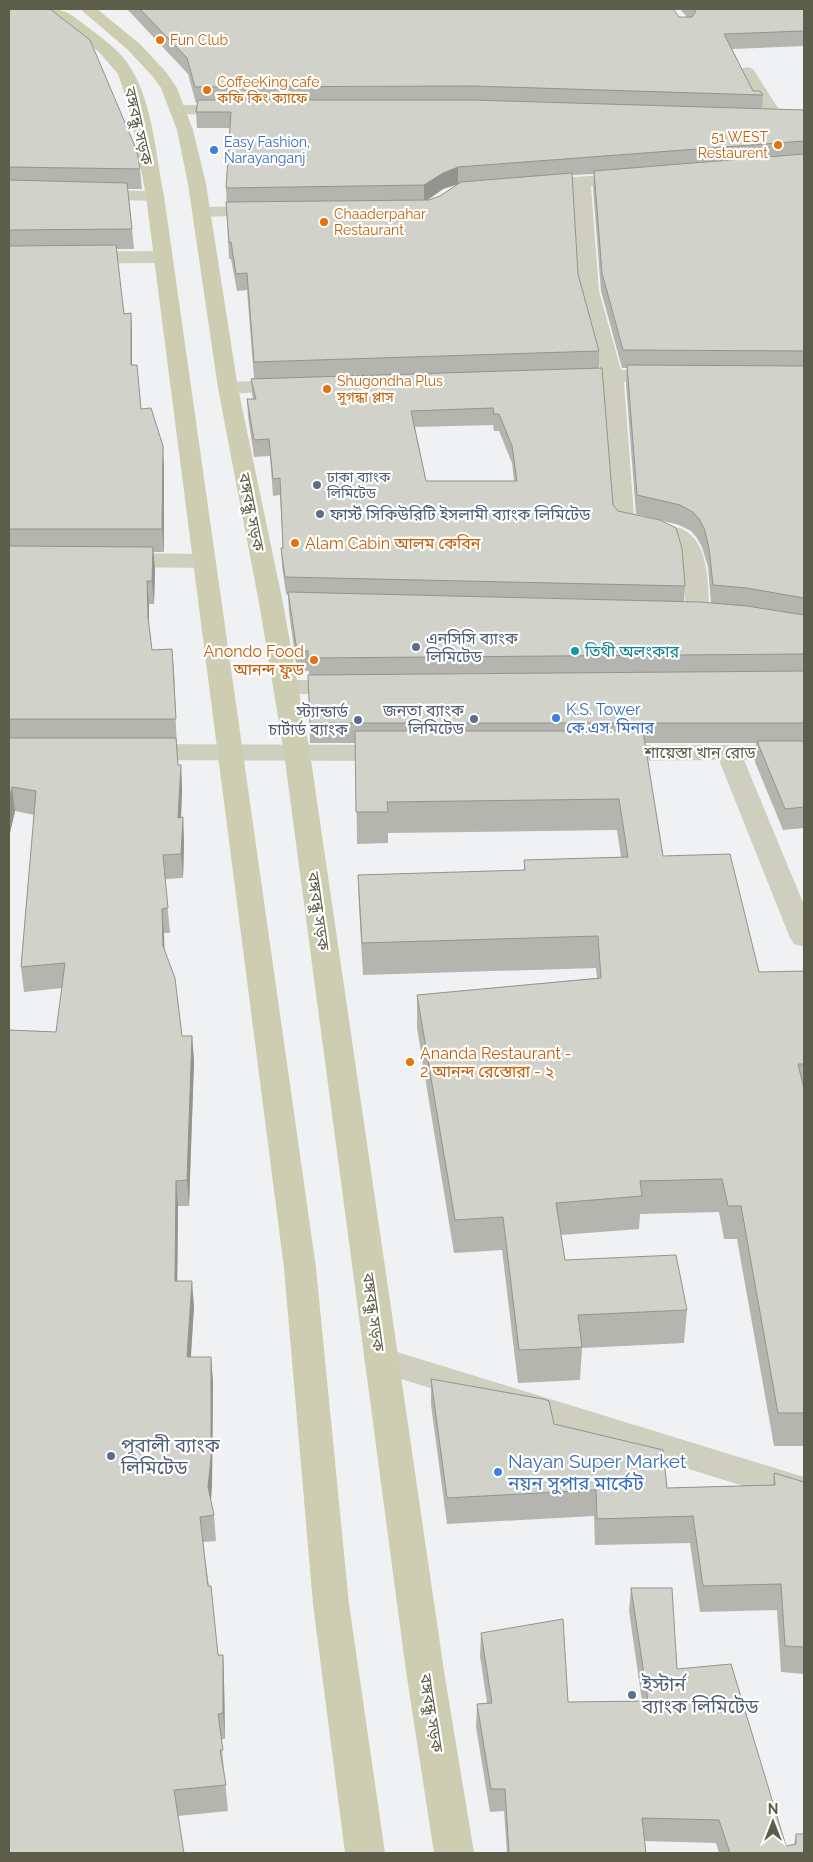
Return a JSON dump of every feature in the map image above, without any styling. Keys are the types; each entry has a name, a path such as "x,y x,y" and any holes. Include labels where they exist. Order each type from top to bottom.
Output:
{"main road":[{"name":"বঙ্গবন্ধু সড়ক","path":"53,9 119,62 125,72 141,126 155,196 300,1268 331,1604 365,1853"},
{"name":"বঙ্গবন্ধু সড়ক","path":"88,9 147,60 169,88 178,110 192,157 202,212 228,388 281,603 286,687 297,754 425,1671 454,1853"}],"street":[{"path":"747,72 778,119"},
{"path":"178,110 249,110"},
{"path":"758,118 795,119"},
{"path":"515,187 650,176"},
{"path":"582,182 589,291 613,376 625,521 685,539 692,557 698,614"},
{"path":"77,194 155,196"},
{"path":"202,212 281,211"},
{"path":"9,258 162,256"},
{"path":"544,378 680,376"},
{"path":"228,388 307,385"},
{"path":"96,560 204,561"},
{"path":"286,687 366,686"},
{"path":"115,752 414,753"},
{"path":"728,752 804,938"},
{"name":"শায়েস্তা খান রোড","path":"581,753 804,752"},
{"path":"381,1360 804,1491"}],"building":[{"path":"9,9 50,9 90,40 137,151 140,169 9,167"},
{"path":"140,9 673,9 679,17 692,17 696,11 693,9 804,9 804,31 724,34 753,91 760,91 763,95 472,86 195,87 187,58"},
{"path":"198,100 472,100 804,110 804,141 458,167 443,173 424,185 226,188 231,112 196,112"},
{"path":"804,154 804,351 623,350 602,273 594,171"},
{"path":"572,173 578,274 599,351 254,362 247,273 236,274 231,242 229,243 226,202 429,200 440,196 461,182"},
{"path":"9,180 127,183 132,229 9,230"},
{"path":"116,245 124,314 131,313 131,365 137,365 141,409 151,408 163,446 162,529 9,529 9,246"},
{"path":"627,365 804,366 804,598 747,588 713,585 709,548 704,528 699,519 693,512 680,505 637,495"},
{"path":"602,368 613,505 618,511 660,520 676,528 682,548 685,586 285,577 281,548 283,548 280,478 273,479 269,439 254,440 247,399 256,399 251,379","holes":["493,408 494,414 499,414 512,446 517,481 426,481 411,411"]},
{"path":"9,546 153,547 152,581 147,581 148,617 152,650 172,649 176,719 9,719"},
{"path":"288,592 700,602 747,606 804,615 804,654 308,658 308,651 297,651"},
{"path":"804,671 804,723 310,723 308,675"},
{"path":"355,731 643,731 663,856 730,854 759,972 804,971 804,1064 798,1064 804,1089 804,1413 778,1413 741,1206 728,1206 722,1179 640,1181 642,1196 556,1203 565,1260 676,1255 687,1310 578,1315 582,1347 519,1350 503,1217 455,1220 417,995 601,978 598,936 362,943 358,875 525,870 524,860 628,857 619,799 387,802 388,812 356,812"},
{"path":"9,738 176,738 178,765 181,765 178,818 183,817 181,854 163,855 168,908 162,909 163,946 175,978 182,1036 192,1036 187,1180 176,1181 175,1281 192,1281 187,1357 211,1357 211,1458 208,1487 214,1515 200,1517 208,1586 211,1586 218,1655 223,1655 223,1713 218,1714 223,1750 220,1750 226,1785 174,1790 184,1853 9,1853 9,1030 56,1032 65,963 21,967 36,791 12,787 9,801"},
{"path":"757,741 804,741 804,807 785,809"},
{"path":"431,1379 543,1399 549,1401 554,1424 663,1450 667,1488 775,1485 774,1473 804,1482 804,1647 785,1646 781,1584 703,1586 693,1516 597,1519 596,1490 447,1498"},
{"path":"631,1588 672,1588 677,1669 731,1664 786,1846 796,1844 796,1834 804,1834 804,1853 730,1853 719,1820 642,1818 646,1853 509,1853 505,1789 491,1789 477,1704 492,1703 481,1633 563,1619 568,1702 648,1701"}],"place":[{"name":"Fun Club","path":"160,40"},
{"name":"CoffeeKing cafe কফি কিং ক্যাফে","path":"207,90"},
{"name":"51 WEST Restaurent","path":"778,145"},
{"name":"Easy Fashion, Narayanganj","path":"214,150"},
{"name":"Chaaderpahar Restaurant","path":"324,222"},
{"name":"Shugondha Plus সুগন্ধা প্লাস","path":"327,389"},
{"name":"ঢাকা ব্যাংক লিমিটেড","path":"317,485"},
{"name":"ফার্স্ট সিকিউরিটি ইসলামী ব্যাংক লিমিটেড","path":"320,514"},
{"name":"Alam Cabin আলম কেবিন","path":"295,543"},
{"name":"এনসিসি ব্যাংক লিমিটেড","path":"416,647"},
{"name":"তিথী অলংকার","path":"575,651"},
{"name":"Anondo Food আনন্দ ফুড","path":"314,660"},
{"name":"K.S. Tower কে.এস. মিনার","path":"556,718"},
{"name":"জনতা ব্যাংক লিমিটেড","path":"474,719"},
{"name":"স্ট্যান্ডার্ড চার্টার্ড ব্যাংক","path":"358,720"},
{"name":"Ananda Restaurant - 2 আনন্দ রেস্তোরা - ২","path":"410,1062"},
{"name":"পূবালী ব্যাংক লিমিটেড","path":"111,1456"},
{"name":"Nayan Super Market নয়ন সুপার মার্কেট","path":"498,1472"},
{"name":"ইস্টার্ন ব্যাংক লিমিটেড","path":"632,1695"}]}
